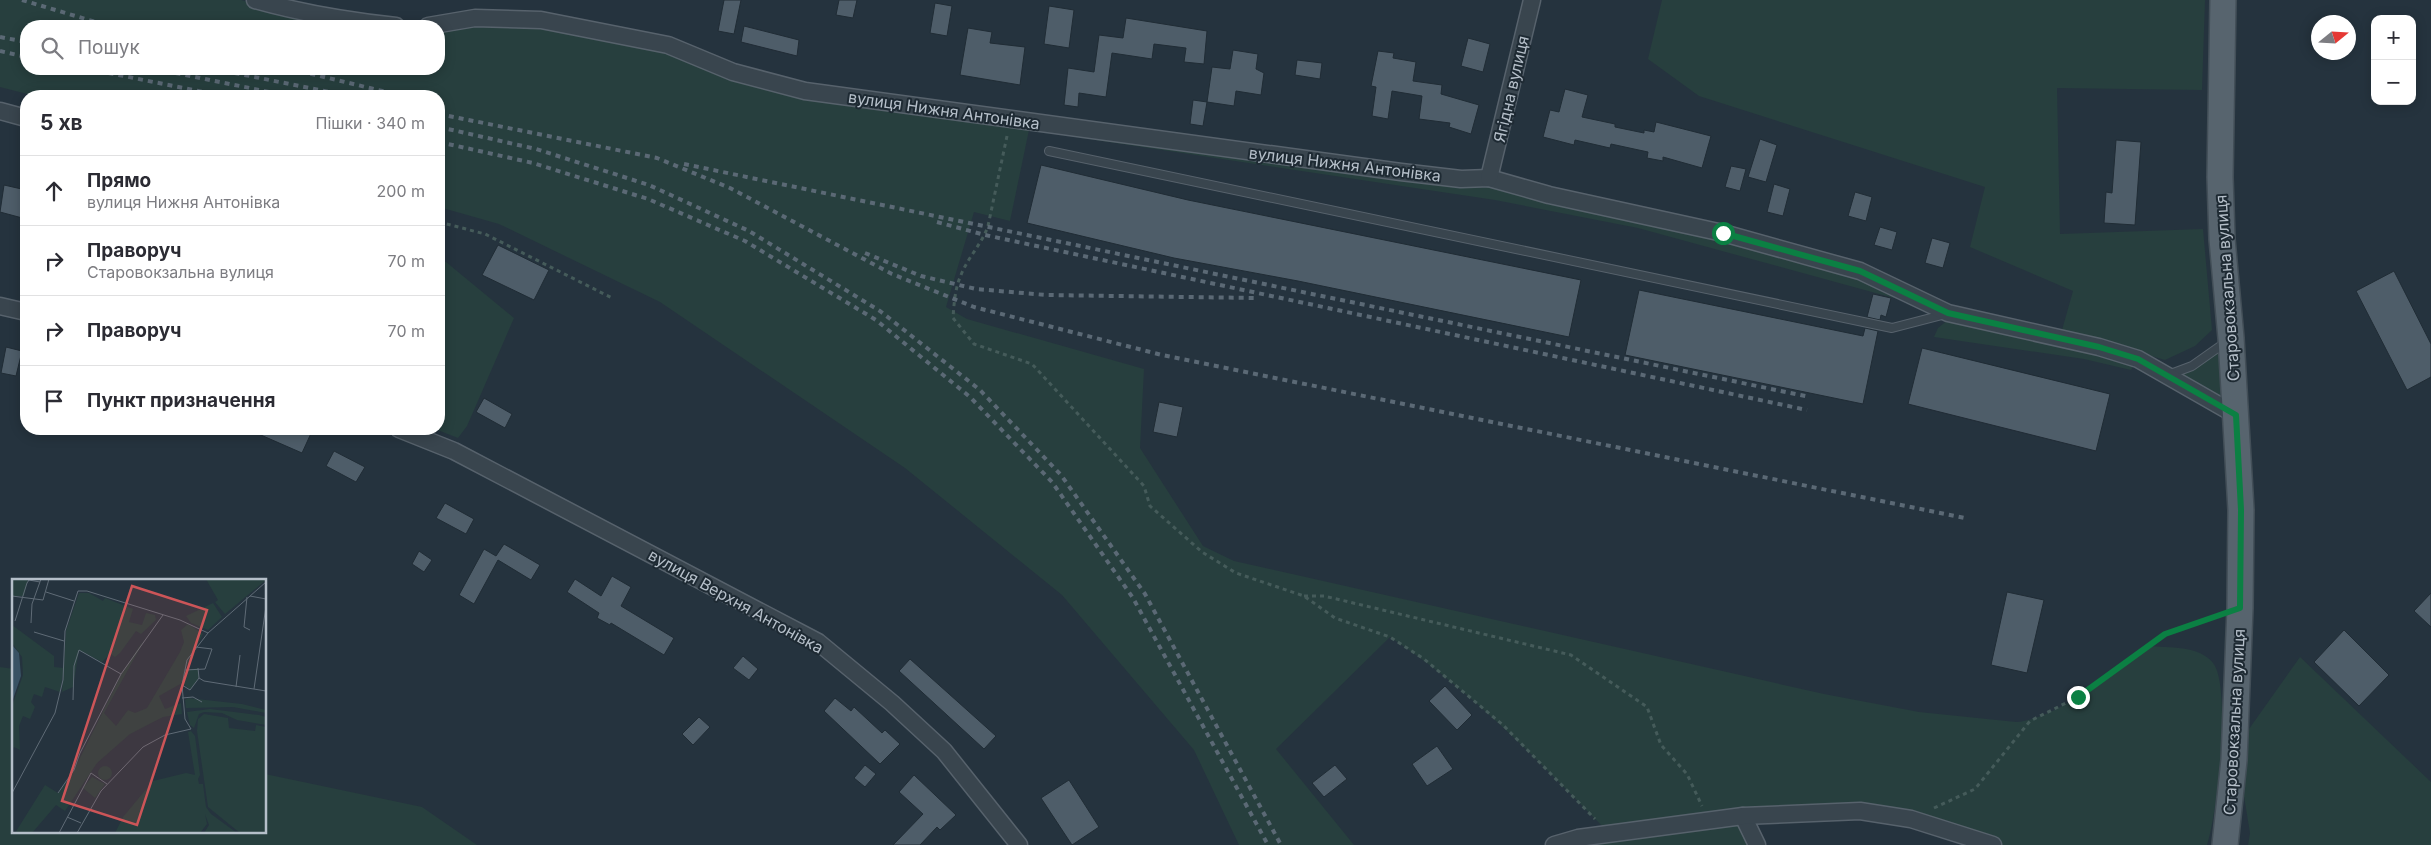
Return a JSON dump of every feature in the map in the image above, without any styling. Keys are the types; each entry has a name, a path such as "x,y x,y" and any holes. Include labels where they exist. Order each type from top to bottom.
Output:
{"main road":[{"name":"Старовокзальна вулиця","path":"2223,0 2220,176 2222,239 2231,338 2241,510 2240,608 2234,760 2225,845"}],"street":[{"path":"255,0 345,20"},
{"name":"Ягідна вулиця","path":"1489,178 1532,0"},
{"name":"вулиця Нижня Антонівка","path":"445,23 475,18 541,20 668,45 733,72 805,91 1401,172 1461,179 1489,178 1541,193 1723,233 1860,271 1948,313 2099,347 2138,359 2236,415"},
{"path":"0,111 20,116"},
{"path":"0,306 20,311"},
{"name":"вулиця Верхня Антонівка","path":"414,435 454,451 818,642 892,703 944,750 1019,845"},
{"path":"1554,845 1610,834 1743,816 1860,811 1911,819 1993,845"},
{"path":"1743,816 1757,845"}],"lane":[{"path":"1049,151 1892,328 1948,313"},
{"path":"2168,375 2192,366 2231,338"}],"path":[{"path":"1011,119 988,226 960,275 954,300 953,318 974,344 1032,364 1144,486 1150,506 1202,552 1236,573 1304,596 1335,618 1390,637 1424,659 1503,725 1610,834"},
{"path":"445,224 485,234 612,298"},
{"path":"1304,596 1324,596 1571,655 1647,707 1661,745 1687,774 1708,820"},
{"path":"1911,819 1975,789 2030,721 2078,697 2165,634 2240,608"}],"green space":[{"path":"0,0 241,0 279,11 326,20 20,20 20,75 445,75 445,27 476,22 541,24 666,50 732,78 1488,186 1723,238 1858,276 1912,303 1638,228 1495,200 1029,130 1010,221 974,212 946,307 967,319 1144,369 1140,448 1203,546 1234,561 1824,694 1919,712 2016,722 2032,719 2067,703 2148,646 2183,648 2200,653 2213,663 2219,677 2222,723 2215,808 2207,845 1993,845 1911,819 1743,816 1757,845 1578,845 1609,833 1531,754 1478,704 1390,637 1276,749 1354,845 1239,845 1194,750 1062,595 905,468 660,302 499,224 445,209 445,90 20,90 20,92 0,87"},
{"path":"1662,0 2205,0 2202,90 2057,88 2060,234 2203,229 2212,330 2195,346 2165,360 2062,330 2073,291 1970,247 1985,187 1699,96 1648,59"},
{"path":"445,262 514,318 467,426 458,438 445,433"},
{"path":"1948,320 2135,363 2131,370 2084,359 1934,337 1938,328"},
{"path":"2231,338 2236,415 2168,375 2192,366"},
{"path":"2300,657 2431,782 2431,845 2248,845 2250,833 2244,796 2249,729"},
{"path":"0,667 12,669 12,832 266,832 266,774 422,807 477,845 0,845"}],"building":[{"path":"724,0 741,0 734,34 718,31"},
{"path":"839,0 857,0 853,18 836,15"},
{"path":"935,3 952,6 947,36 930,33"},
{"path":"1049,6 1074,10 1069,48 1044,44"},
{"path":"1126,18 1207,31 1204,64 1184,62 1186,48 1154,44 1152,59 1112,53 1106,97 1079,93 1078,107 1064,105 1068,68 1094,72 1099,35 1123,38"},
{"path":"744,26 799,40 797,56 741,42"},
{"path":"968,28 992,32 990,43 1025,47 1020,85 960,75"},
{"path":"1468,38 1490,44 1483,72 1461,66"},
{"path":"1233,50 1258,54 1256,69 1264,73 1261,95 1236,91 1234,106 1207,102 1212,67 1230,69"},
{"path":"1378,51 1394,53 1393,58 1416,62 1413,81 1442,85 1441,94 1479,105 1471,134 1449,127 1450,123 1419,119 1422,96 1392,91 1388,119 1372,116 1376,87 1371,86"},
{"path":"1297,60 1322,63 1320,79 1295,75"},
{"path":"1565,89 1588,95 1582,117 1644,133 1644,130 1654,132 1656,122 1711,136 1702,168 1663,157 1663,161 1647,158 1648,152 1611,144 1610,148 1575,140 1574,145 1543,137 1550,110 1559,112"},
{"path":"1193,100 1207,102 1203,126 1190,124"},
{"path":"1760,139 1777,145 1766,182 1748,177"},
{"path":"2116,140 2141,142 2135,225 2104,223 2106,192 2112,193"},
{"path":"1041,165 1188,200 1581,280 1569,337 1298,281 1174,258 1027,223"},
{"path":"1731,166 1746,169 1740,191 1725,187"},
{"path":"1774,184 1790,189 1783,216 1767,212"},
{"path":"4,185 20,189 20,217 0,212"},
{"path":"1855,192 1872,197 1866,221 1848,216"},
{"path":"1880,227 1897,232 1892,250 1874,245"},
{"path":"1932,238 1950,243 1943,268 1925,263"},
{"path":"498,245 549,270 534,300 482,275"},
{"path":"2394,271 2431,344 2431,377 2407,390 2356,291"},
{"path":"1639,290 1863,336 1865,328 1878,331 1863,404 1625,355"},
{"path":"1873,294 1891,298 1886,317 1881,315 1880,320 1867,317"},
{"path":"6,347 20,350 16,376 1,373"},
{"path":"1922,348 2110,394 2096,451 1908,404"},
{"path":"484,398 512,414 505,428 476,412"},
{"path":"1159,402 1183,407 1177,437 1153,432"},
{"path":"261,435 310,435 302,453"},
{"path":"334,451 365,467 356,482 326,466"},
{"path":"445,503 474,519 466,534 436,518"},
{"path":"504,544 540,565 531,580 498,560 474,604 459,595 484,549 496,556"},
{"path":"419,551 432,560 424,572 412,564"},
{"path":"612,576 631,587 621,606 674,638 664,655 611,623 610,625 597,618 599,613 567,592 575,579 601,596"},
{"path":"2007,592 2044,600 2027,673 1991,665"},
{"path":"2431,593 2431,627 2414,611"},
{"path":"2344,630 2389,675 2359,706 2314,662"},
{"path":"743,656 758,669 749,680 733,668"},
{"path":"910,659 996,736 984,749 899,671"},
{"path":"1445,686 1472,715 1457,730 1429,701"},
{"path":"835,698 851,711 854,707 882,733 885,730 900,744 880,764 824,711"},
{"path":"699,717 710,727 693,745 682,734"},
{"path":"1437,746 1453,769 1427,786 1412,764"},
{"path":"865,765 876,774 865,787 854,778"},
{"path":"1335,765 1347,779 1324,797 1312,783"},
{"path":"914,775 956,815 940,830 937,827 920,845 893,845 923,814 899,792"},
{"path":"1069,780 1099,827 1072,845 1041,798"}],"railway":[{"path":"22,0 89,20"},
{"path":"0,37 20,41"},
{"path":"0,51 20,56"},
{"path":"119,75 193,90"},
{"path":"186,75 259,90"},
{"path":"245,75 319,90"},
{"path":"316,75 378,90"},
{"path":"445,115 657,158 730,188 892,274 974,307 1162,355 1965,518"},
{"path":"445,128 536,149 649,185 749,231 880,311 980,390 1061,475 1145,594 1281,845"},
{"path":"445,143 533,163 648,199 745,241 876,320 970,397 1052,482 1133,598 1268,845"},
{"path":"684,164 1810,397"},
{"path":"937,222 985,235 1807,410"},
{"path":"865,253 921,276 976,289 1046,295 1257,298"}],"route":[{"path":"1723,233 1860,271 1948,313 2099,347 2138,359 2236,415 2241,510 2240,608 2165,634 2078,697"}]}
